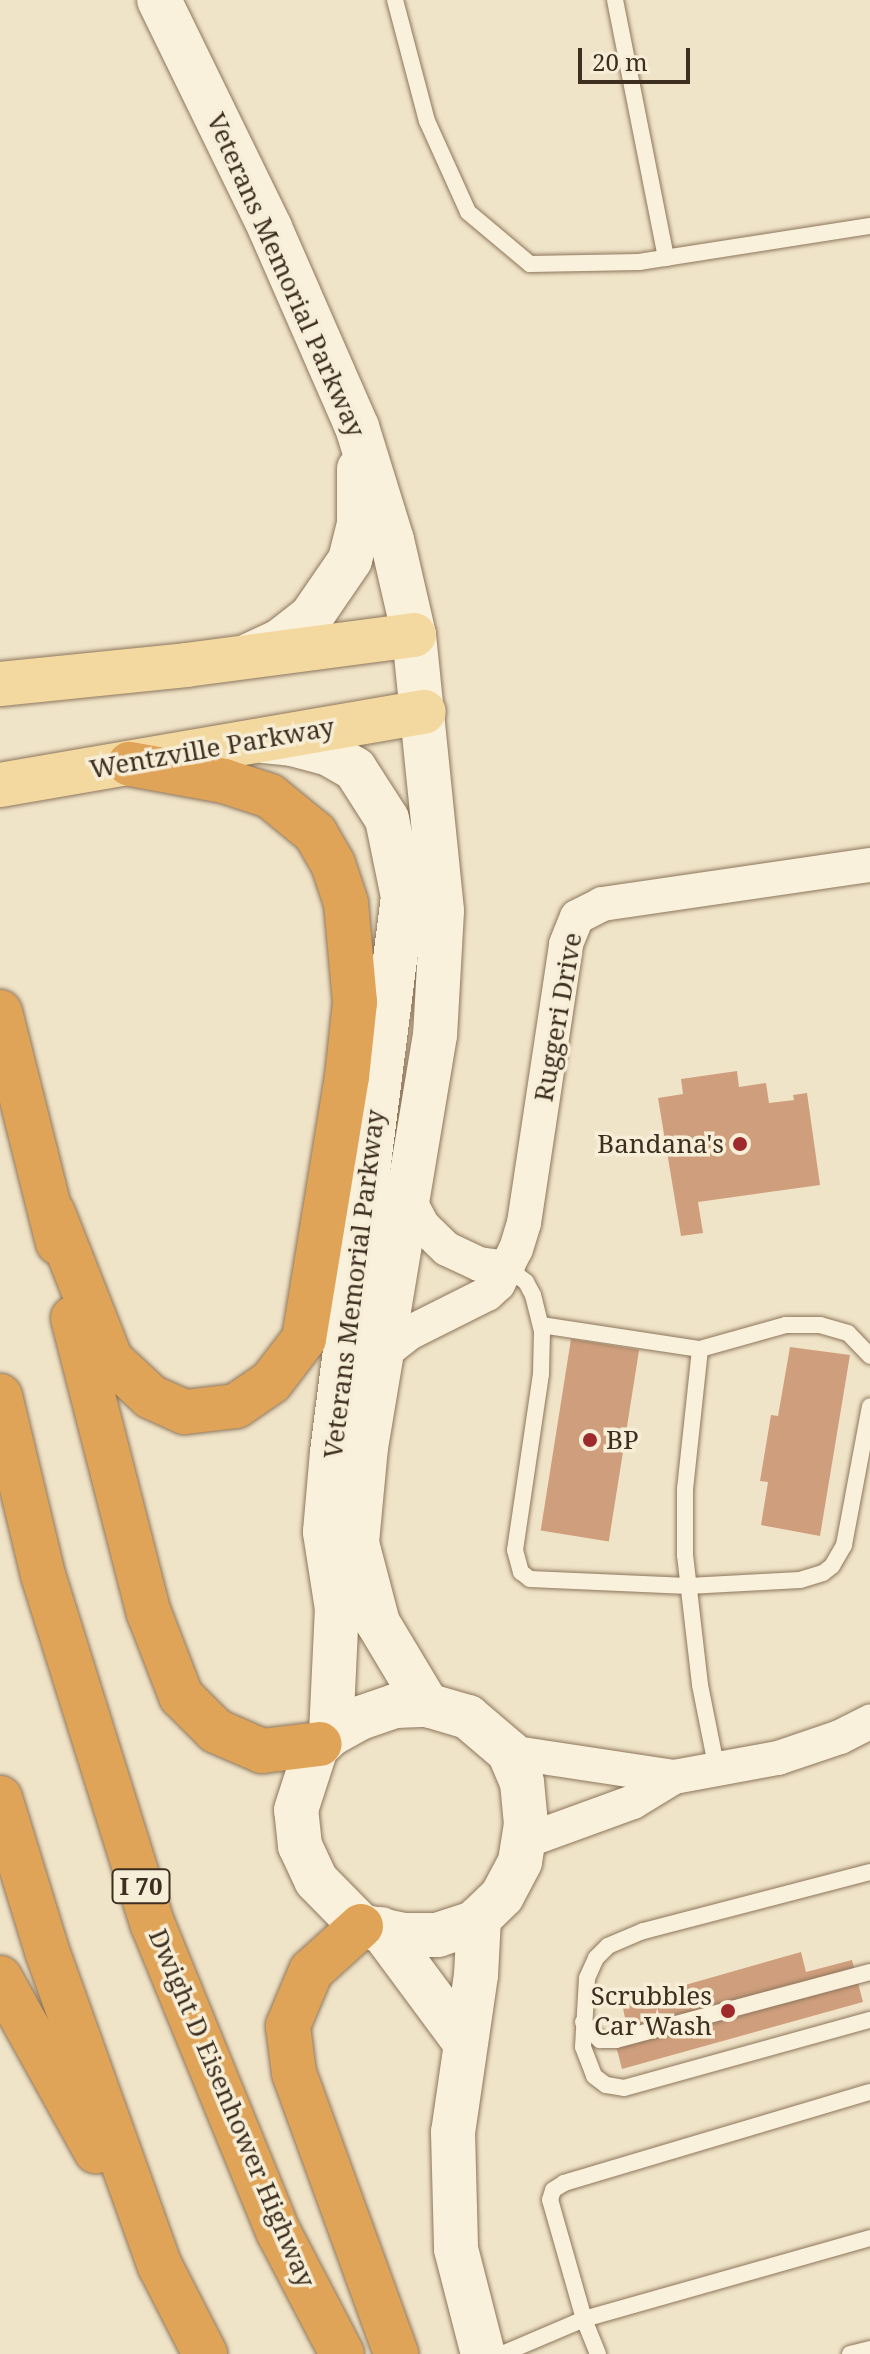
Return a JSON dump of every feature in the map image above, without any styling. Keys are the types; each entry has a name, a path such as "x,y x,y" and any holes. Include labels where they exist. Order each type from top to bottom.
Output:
{"highway":[{"path":"53,1213 111,1360 151,1397 185,1412 236,1406 271,1382 304,1339 347,1077 355,1002 346,903 333,864 315,833 270,796 224,781 130,764"},
{"path":"0,1012 53,1213 80,1358 149,1613 181,1696 216,1731 262,1751 325,1739"},
{"name":"Dwight D Eisenhower Highway","path":"0,1396 43,1575 153,1925 279,2233 342,2354"},
{"path":"0,1798 47,1951 160,2266"},
{"path":"371,1928 311,1971 288,2026 299,2087 396,2354"},
{"path":"0,1978 160,2266 205,2354"}],"main road":[{"path":"0,684 414,635"},
{"name":"Wentzville Parkway","path":"0,785 424,712"}],"street":[{"name":"Veterans Memorial Parkway","path":"159,0 270,228 357,427 385,512 414,635 424,712 432,842 442,911 435,1035 366,1447 357,1543 378,1623 427,1705"},
{"path":"248,656 280,641 311,617 350,560 359,525 357,427"},
{"path":"253,740 292,744 329,754 355,769 387,819 403,897"},
{"name":"Veterans Memorial Parkway","path":"325,1739 337,1609 325,1532 403,897 432,842"},
{"name":"Ruggeri Drive","path":"381,1355 409,1333 487,1294 508,1268 524,1223 566,944 577,917 602,904 870,865"},
{"path":"409,1200 423,1226 447,1249 479,1264 508,1268"},
{"path":"371,1928 404,1935 438,1935 459,1930 479,1918 502,1896 520,1862 526,1824 522,1782 509,1752 468,1717 427,1705 395,1706 360,1718 325,1739 305,1776 296,1810 300,1846 316,1880 371,1928 464,2041"},
{"path":"509,1752 674,1777 809,1749 870,1722"},
{"path":"523,1842 633,1802 674,1777"},
{"path":"479,1918 476,1975 453,2132 456,2249 483,2354"}],"lane":[{"path":"395,0 427,121 468,212 530,264 639,262 870,226"},
{"path":"615,0 666,258"},
{"path":"508,1268 526,1282 541,1325 541,1374 515,1550 521,1572 541,1581 688,1586 800,1580 832,1566 844,1545 870,1406"},
{"path":"541,1325 700,1349 768,1329 805,1324 848,1333 870,1356"},
{"path":"700,1349 685,1489 688,1586 700,1685 717,1770"},
{"path":"870,1872 624,1937 596,1958 587,1978 583,2047 594,2076 606,2085 624,2088 870,2020"},
{"path":"583,2022 600,2040 616,2040 870,1972"},
{"path":"598,2354 584,2319 550,2200 553,2190 564,2183 870,2092"},
{"path":"502,2354 584,2319 870,2238"},
{"path":"850,2354 870,2349"}],"building":[{"name":"Bandana's","path":"737,1071 739,1087 766,1083 769,1103 794,1100 793,1095 807,1093 820,1185 698,1202 703,1233 681,1236 658,1098 683,1094 681,1079"},
{"name":"BP","path":"571,1339 639,1350 609,1541 541,1531"},
{"path":"790,1347 850,1355 820,1536 761,1525 768,1482 760,1481 771,1415 778,1416"},
{"name":"Scrubbles Car Wash","path":"801,1952 806,1972 852,1960 863,2002 622,2069 610,2023 625,2018 622,2003"}],"place":[{"name":"Bandana's","path":"740,1144"},
{"name":"BP","path":"590,1440"},
{"name":"Scrubbles Car Wash","path":"728,2011"}]}
